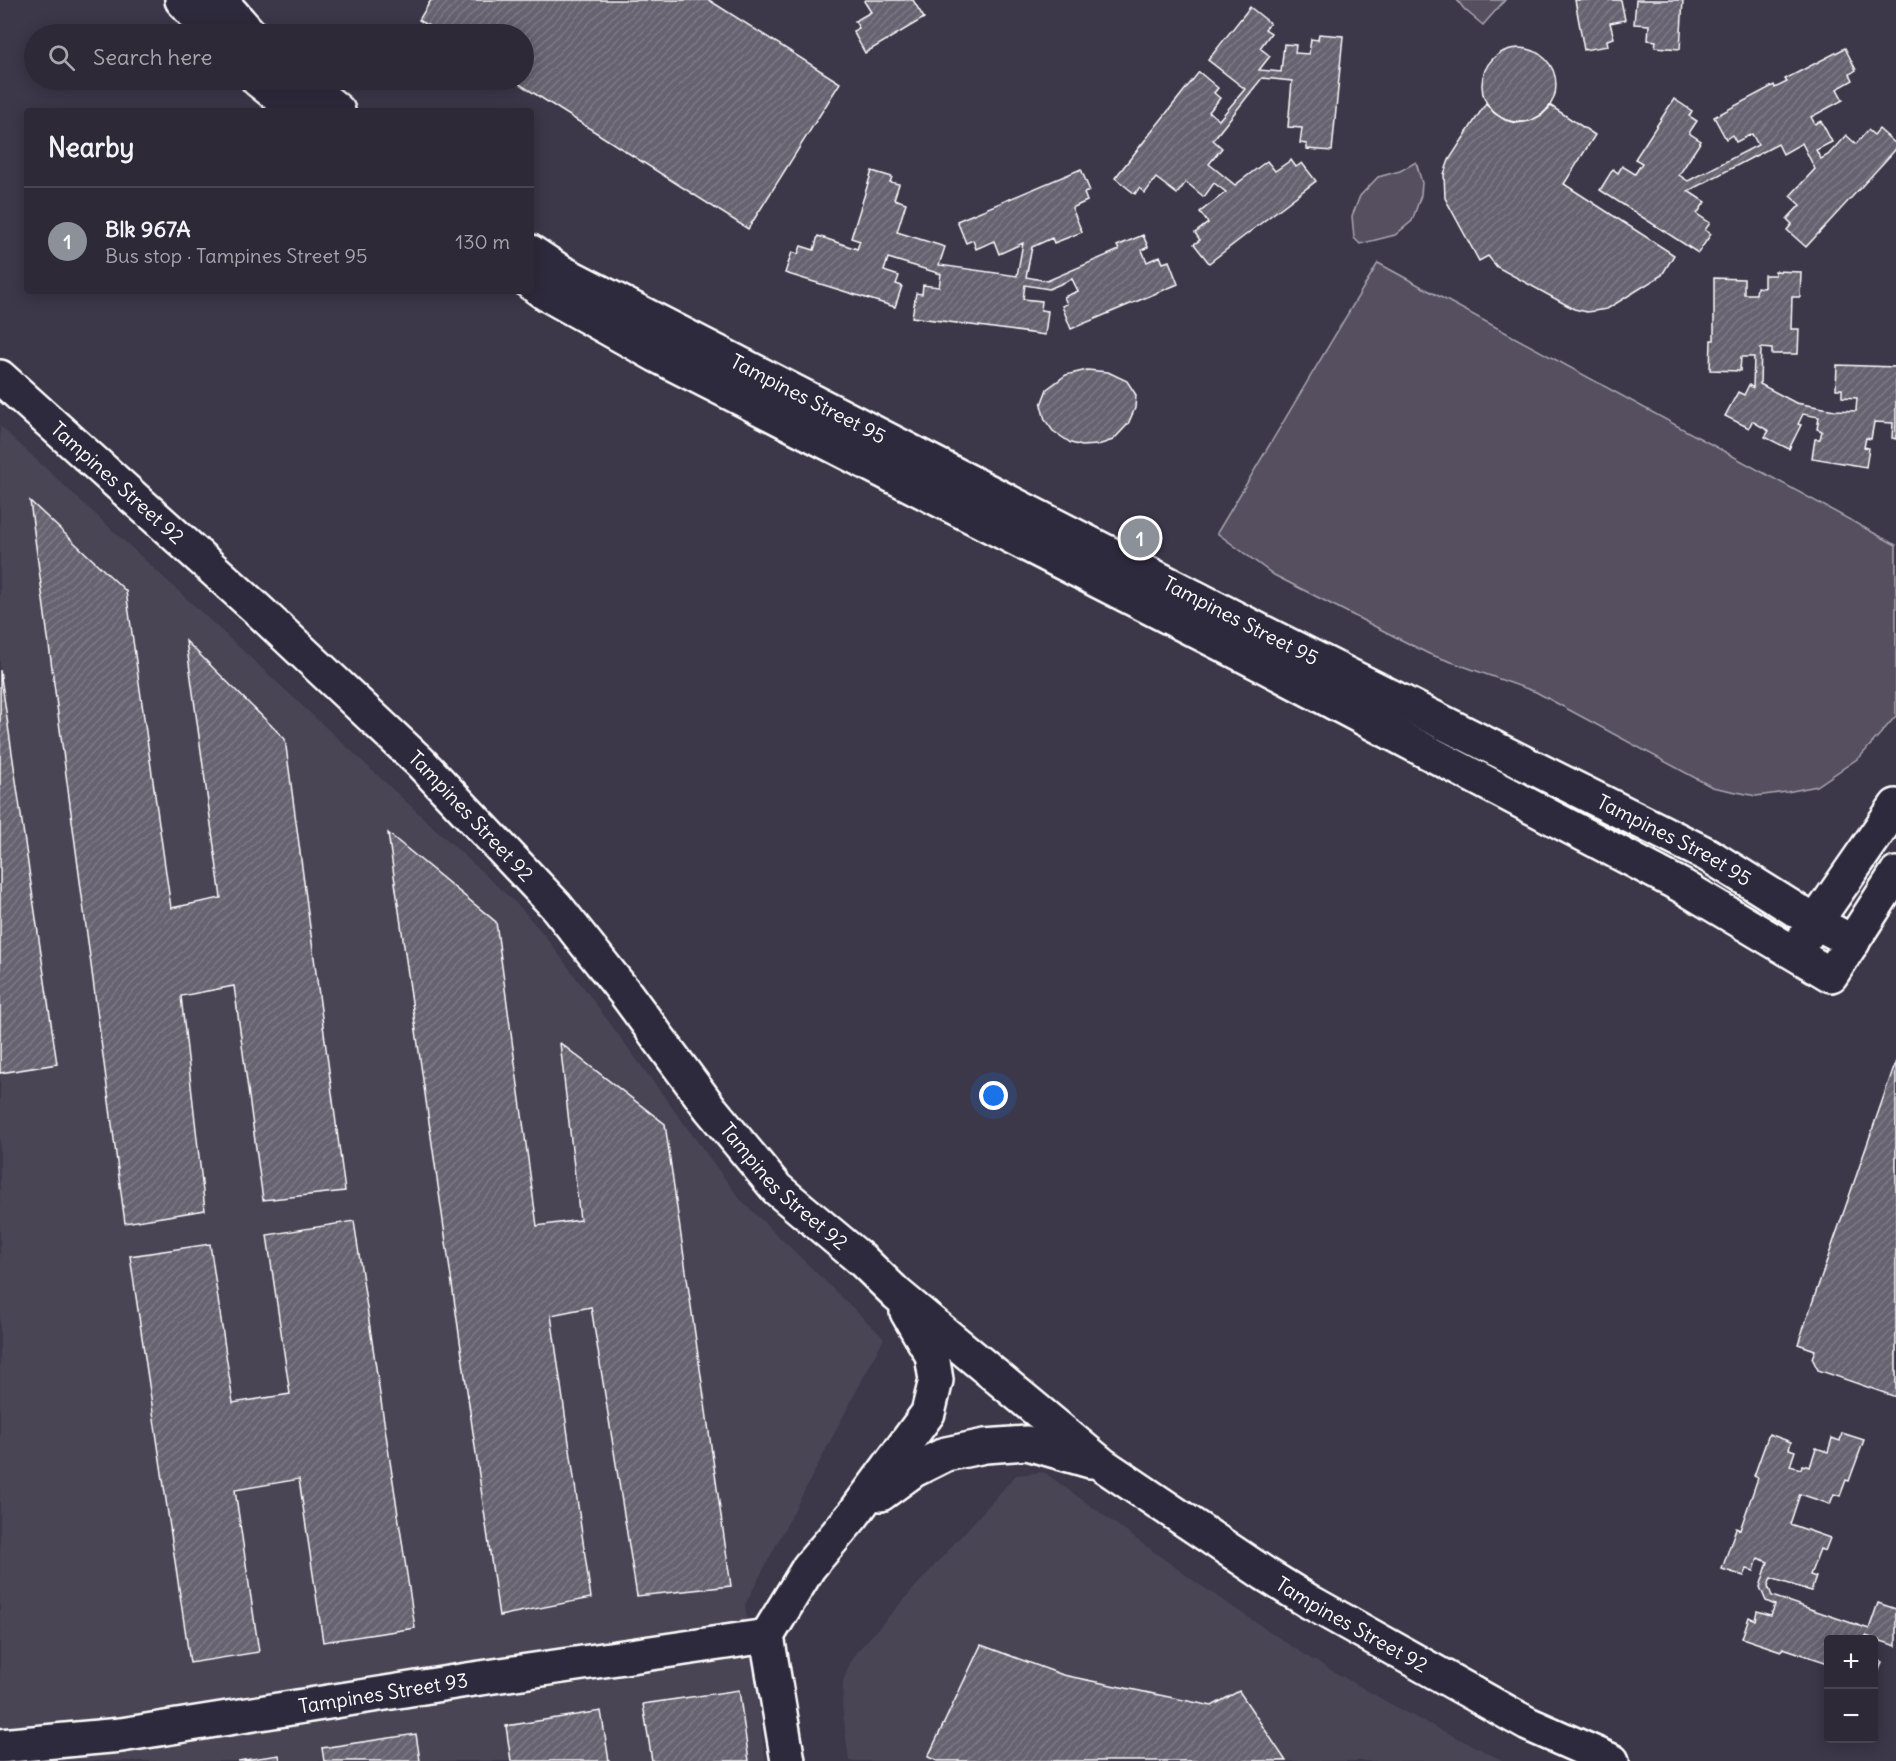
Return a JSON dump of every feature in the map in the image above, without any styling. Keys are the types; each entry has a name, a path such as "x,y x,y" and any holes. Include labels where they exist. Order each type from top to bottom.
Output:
{"street":[{"path":"182,0 203,24"},
{"path":"220,0 240,24"},
{"path":"271,90 293,108"},
{"path":"313,90 334,108"},
{"name":"Tampines Street 95","path":"534,254 561,272 1240,621 1708,855 1815,922 1853,942 1831,975 1682,886 1255,661 656,355 534,285"},
{"name":"Tampines Street 92","path":"0,377 256,608 420,762 556,906 626,994 710,1108 777,1189 863,1261 897,1294 1103,1465 1310,1602 1528,1724 1612,1761"},
{"path":"1793,954 1896,806"},
{"path":"1853,942 1896,874"},
{"name":"Tampines Street 92","path":"767,1636 808,1567 853,1515 928,1413 936,1380 932,1355 897,1294"},
{"name":"Tampines Street 92","path":"853,1515 914,1470 946,1454 975,1448 1027,1443 1103,1465"},
{"path":"767,1636 788,1761"},
{"name":"Tampines Street 93","path":"0,1746 121,1735 767,1636"}],"shaded area":[{"path":"1457,0 1505,0 1483,25"},
{"path":"1416,162 1422,183 1421,195 1412,221 1395,235 1360,244 1354,238 1352,216 1360,196 1378,177 1400,171"},
{"path":"1378,263 1896,545 1896,716 1860,757 1817,786 1756,796 1712,787 1536,692 1429,654 1274,575 1217,533"},
{"path":"0,426 520,907 546,937 740,1199 884,1338 745,1605 766,1761 0,1761"},
{"path":"1044,1472 1197,1583 1305,1655 1403,1711 1504,1761 849,1761 842,1706 843,1681 853,1656 1016,1475"}],"building":[{"path":"431,0 709,0 840,83 748,229 529,90 534,90 534,24 426,24 419,20"},
{"path":"913,0 924,18 865,53 853,31 859,28 855,21 871,12 864,1"},
{"path":"1575,0 1621,0 1625,20 1610,23 1614,38 1607,40 1608,46 1584,50"},
{"path":"1636,0 1683,0 1680,49 1655,47 1656,41 1648,40 1649,25 1634,24"},
{"path":"1250,7 1270,23 1265,29 1271,33 1260,48 1270,56 1259,70 1281,72 1284,44 1296,45 1295,53 1309,54 1311,39 1318,40 1319,34 1343,36 1332,151 1307,149 1307,144 1300,143 1302,128 1288,127 1292,81 1262,78 1213,140 1222,148 1209,164 1235,185 1267,161 1275,171 1291,160 1296,167 1302,163 1316,181 1209,263 1194,244 1200,240 1195,233 1208,223 1200,212 1226,192 1214,183 1204,197 1186,182 1177,194 1156,178 1145,193 1139,188 1135,194 1115,178 1199,72 1218,88 1214,93 1220,98 1209,112 1219,120 1245,89 1208,60"},
{"path":"1512,48 1526,48 1540,54 1550,64 1556,78 1556,92 1550,106 1540,116 1526,122 1512,122 1498,116 1488,106 1482,92 1482,78 1488,64 1498,54"},
{"path":"1845,48 1856,70 1850,74 1853,80 1837,89 1843,100 1811,117 1815,124 1821,121 1832,142 1816,150 1821,159 1828,155 1846,135 1856,144 1868,130 1874,135 1879,129 1896,144 1896,149 1806,247 1787,230 1792,224 1787,219 1800,205 1790,196 1815,169 1802,143 1783,154 1778,144 1688,191 1705,202 1697,214 1710,223 1705,230 1711,234 1698,253 1600,190 1613,169 1618,173 1622,166 1635,174 1642,163 1635,159 1674,99 1692,111 1689,116 1697,121 1689,133 1701,141 1679,175 1688,181 1758,145 1752,134 1736,142 1732,135 1726,139 1714,117 1774,85 1775,88 1787,82 1785,79"},
{"path":"1486,103 1494,113 1505,120 1517,123 1530,121 1542,115 1551,106 1595,135 1564,184 1674,255 1662,275 1607,309 1587,312 1574,309 1497,267 1488,256 1479,261 1445,198 1444,174 1449,160"},
{"path":"1081,169 1090,191 1084,193 1087,201 1072,208 1082,232 1054,243 1052,238 1032,247 1026,277 1047,281 1119,250 1117,246 1143,235 1148,247 1142,250 1147,262 1160,256 1163,263 1169,261 1178,284 1071,329 1062,306 1067,304 1064,297 1078,291 1072,279 1049,289 1025,285 1023,299 1042,301 1041,310 1048,311 1045,335 912,317 916,293 922,294 923,285 939,287 941,274 888,258 884,271 899,276 896,284 902,286 895,307 785,273 792,252 798,254 801,246 814,250 818,236 857,249 860,241 851,238 872,171 892,177 890,182 899,184 894,199 906,203 897,232 945,247 939,265 1017,276 1023,243 999,254 994,241 976,249 973,240 966,243 957,221"},
{"path":"1775,271 1801,272 1800,297 1792,297 1791,329 1799,329 1798,354 1772,354 1772,349 1761,348 1760,384 1796,403 1856,411 1857,398 1842,397 1842,389 1836,389 1837,365 1896,367 1896,439 1892,438 1893,423 1874,422 1871,439 1866,438 1864,447 1869,448 1866,467 1812,458 1815,439 1820,439 1822,431 1817,429 1819,417 1803,414 1798,424 1801,425 1789,449 1765,437 1769,431 1752,421 1749,428 1725,416 1738,392 1744,395 1749,385 1753,388 1754,357 1741,357 1740,371 1710,370 1711,340 1714,340 1714,278 1744,279 1744,294 1756,294 1757,287 1764,288 1764,275 1775,275"},
{"path":"1087,370 1108,372 1127,381 1136,395 1135,408 1128,424 1113,440 1098,445 1082,446 1071,443 1053,431 1045,420 1041,405 1047,389 1066,375"},
{"path":"30,501 126,591 171,908 221,898 186,641 285,739 345,1191 263,1200 234,986 181,996 205,1210 125,1223"},
{"path":"0,670 57,1064 0,1073"},
{"path":"388,833 496,922 537,1226 580,1220 560,1043 665,1124 731,1586 637,1596 591,1307 551,1315 591,1598 499,1616"},
{"path":"1896,1061 1896,1397 1818,1370 1812,1358 1815,1350 1798,1344"},
{"path":"354,1221 415,1628 323,1642 299,1479 235,1490 259,1652 190,1663 130,1256 210,1244 233,1403 290,1394 267,1235"},
{"path":"1842,1433 1864,1440 1849,1481 1846,1480 1840,1496 1834,1494 1830,1504 1800,1494 1790,1524 1830,1538 1825,1551 1820,1549 1810,1575 1816,1577 1811,1591 1771,1578 1768,1586 1772,1596 1869,1629 1878,1603 1896,1609 1896,1646 1878,1640 1878,1635 1824,1635 1824,1662 1742,1638 1749,1617 1755,1620 1757,1611 1771,1615 1775,1605 1766,1601 1760,1587 1768,1562 1758,1558 1754,1571 1747,1569 1744,1576 1722,1569 1736,1528 1740,1530 1758,1478 1754,1476 1769,1434 1791,1442 1789,1449 1795,1451 1790,1466 1801,1469 1802,1465 1810,1467 1816,1448 1828,1452 1832,1438 1840,1441"},
{"path":"981,1645 1063,1675 1212,1706 1239,1691 1286,1761 937,1761 928,1757"},
{"path":"1878,1660 1882,1662 1878,1673"},
{"path":"739,1690 749,1761 652,1761 643,1704"},
{"path":"601,1711 609,1761 511,1761 506,1726"},
{"path":"416,1734 420,1761 324,1761 322,1748"},
{"path":"279,1755 280,1761 238,1761"}],"place":[{"name":"Blk 967A","path":"1140,538"}]}
